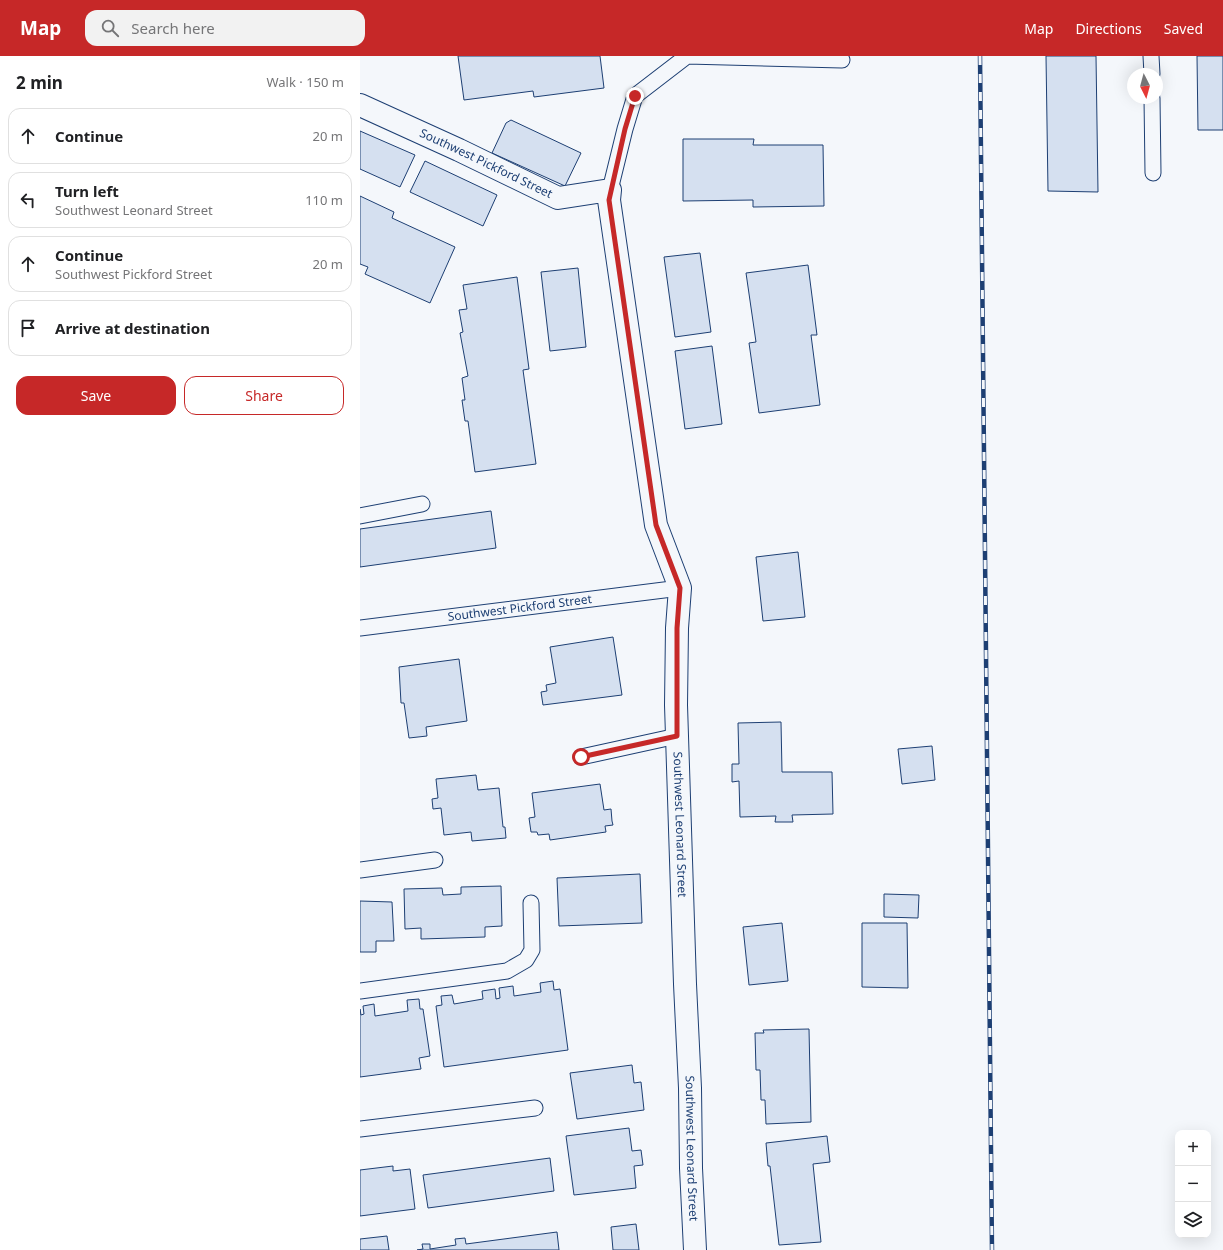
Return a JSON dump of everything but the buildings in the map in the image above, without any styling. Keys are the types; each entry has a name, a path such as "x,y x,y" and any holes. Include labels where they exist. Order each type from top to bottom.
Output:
{"street":[{"name":"Southwest Pickford Street","path":"360,104 558,198 610,190"},
{"name":"Southwest Leonard Street","path":"610,190 609,200 656,525 680,588 677,628 677,736 690,1088 691,1168 696,1250"}],"lane":[{"path":"610,190 635,96 687,56 842,60"},
{"path":"1151,56 1152,68"},
{"path":"1152,104 1153,173"},
{"path":"360,516 422,504"},
{"name":"Southwest Pickford Street","path":"360,628 680,588"},
{"path":"581,757 677,736"},
{"path":"360,870 435,860"},
{"path":"360,991 507,971 526,960 532,950 531,903"},
{"path":"360,1129 535,1108"}],"railway":[{"path":"980,56 992,1250"}],"route":[{"path":"581,757 677,736 677,628 680,588 656,525 609,200 610,190 625,129 635,96"}]}
